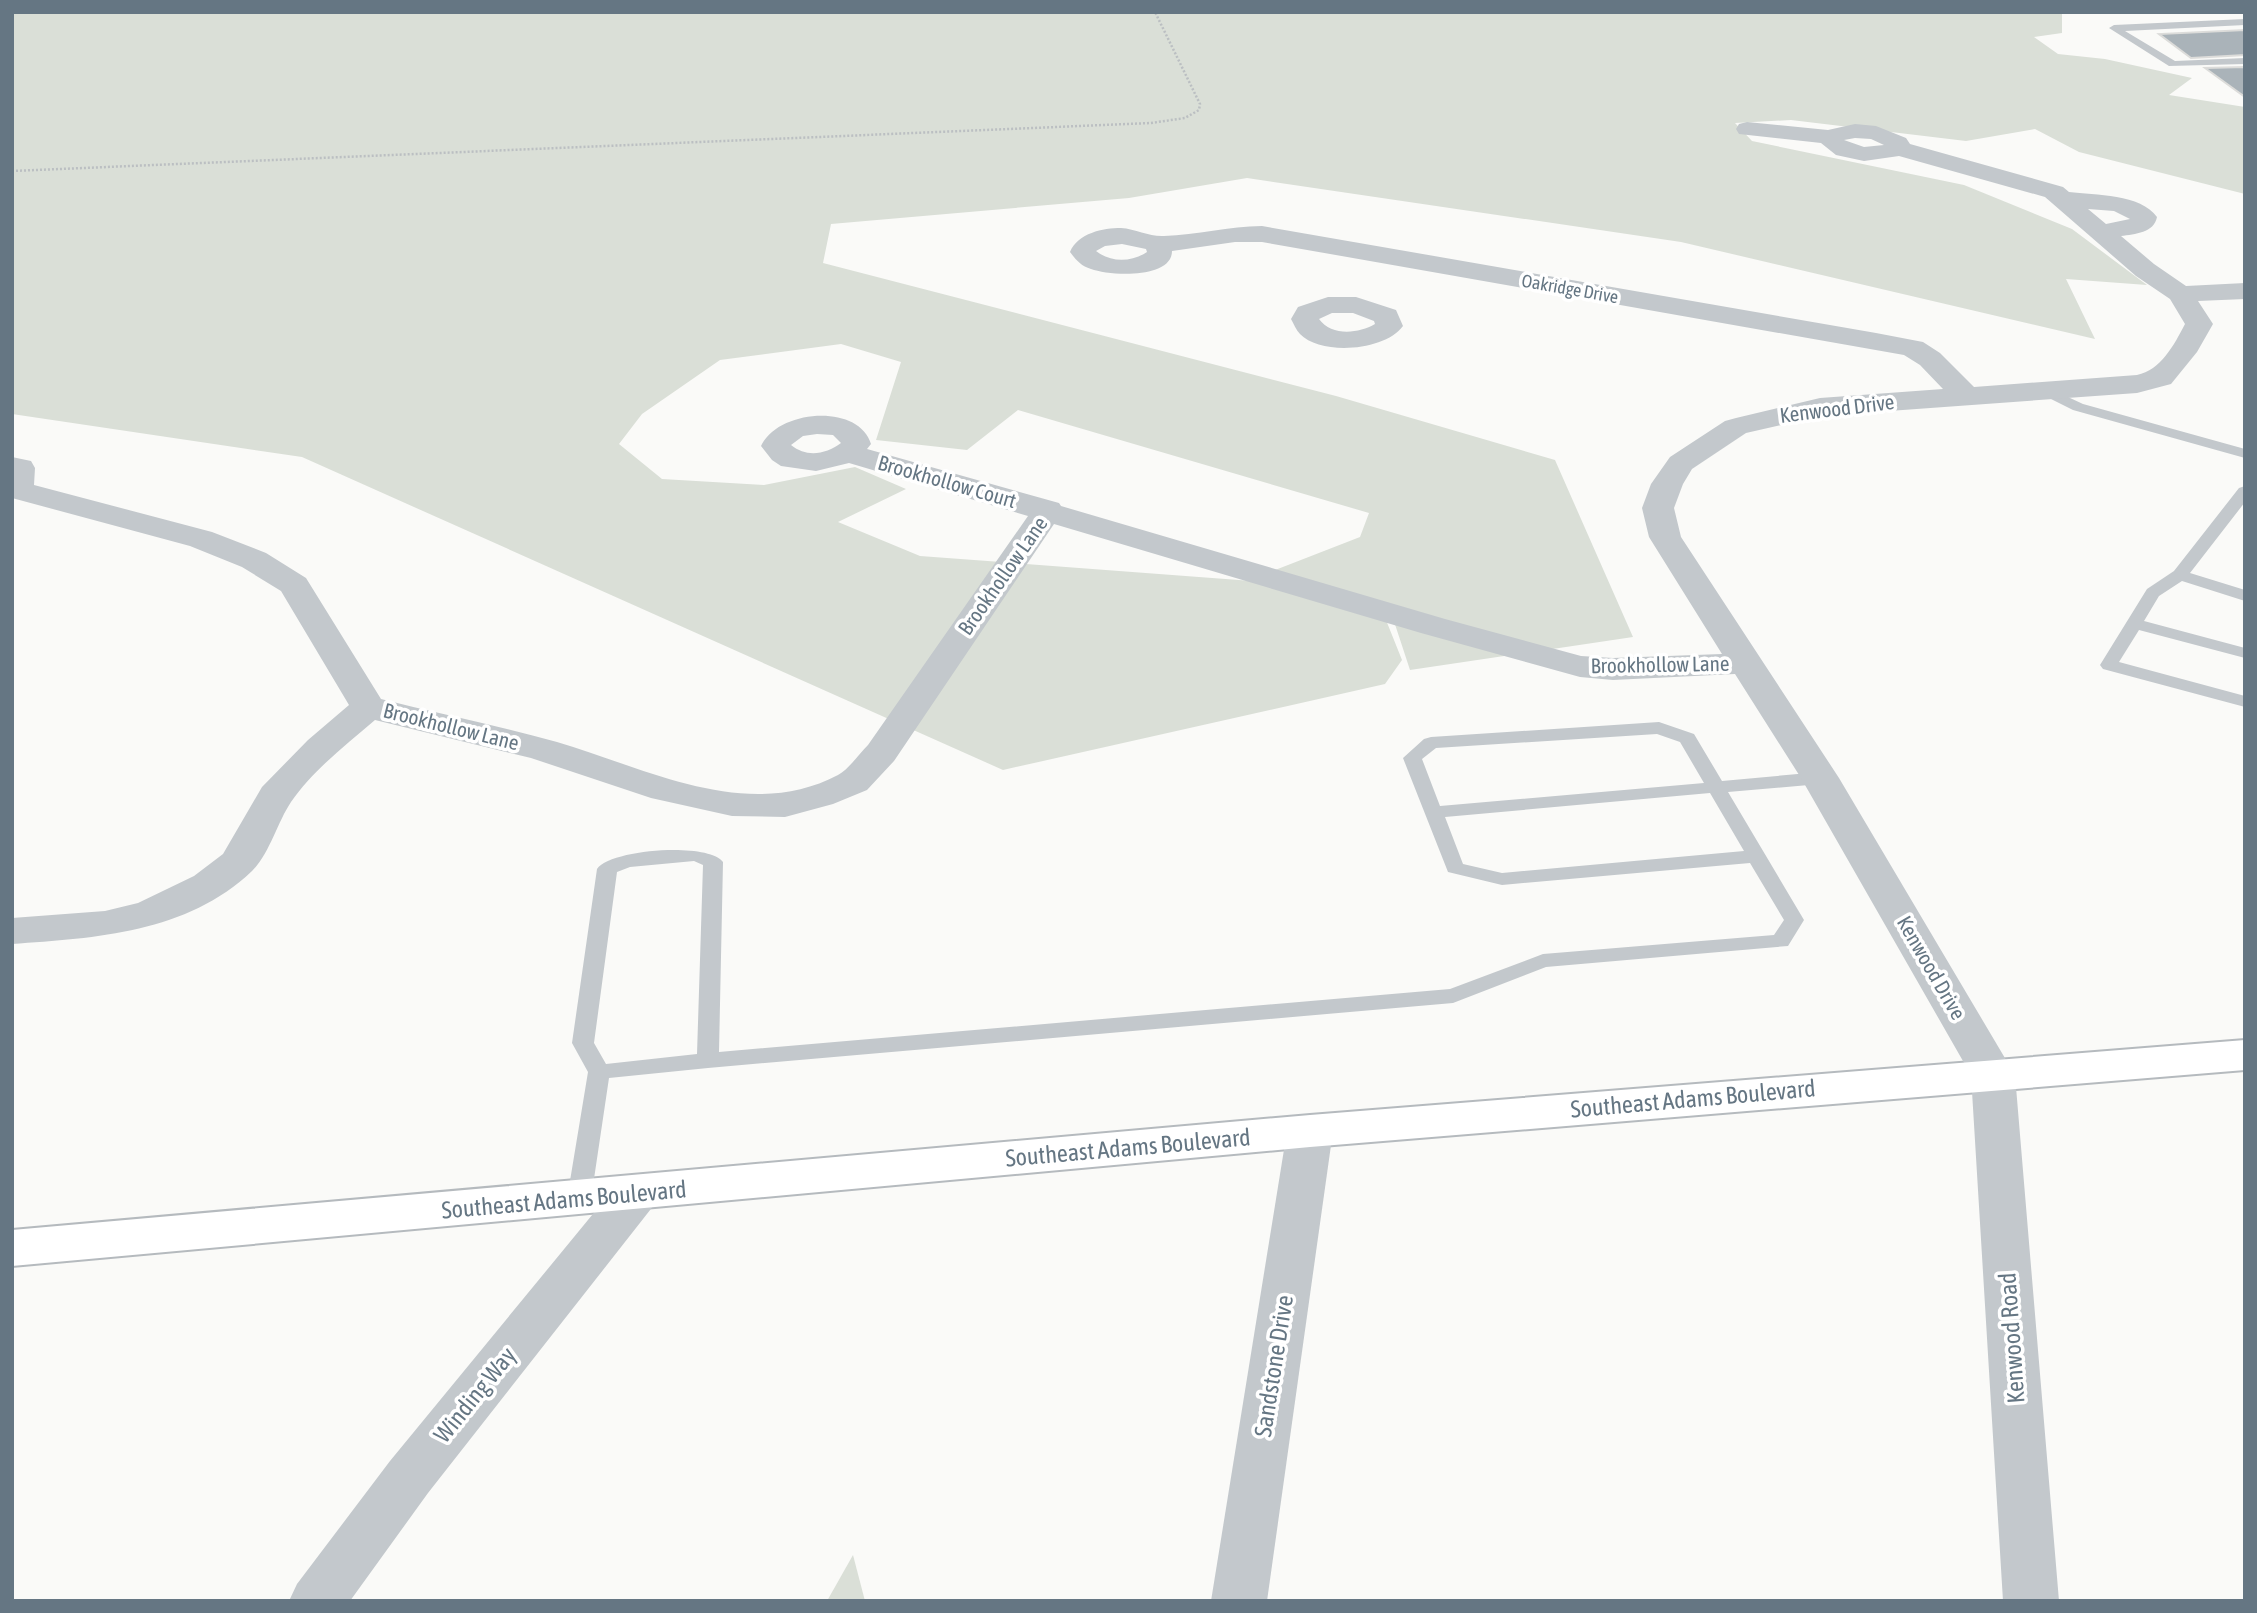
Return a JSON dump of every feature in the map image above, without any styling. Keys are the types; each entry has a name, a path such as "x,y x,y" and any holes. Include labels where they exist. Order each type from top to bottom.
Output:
{"main road":[{"name":"Southeast Adams Boulevard","path":"12,1248 637,1194 1310,1131 2245,1055"}],"street":[{"name":"Kenwood Drive","path":"1747,129 1832,136 1845,132 1876,133 1893,139 1898,143 1897,148 2054,192 2145,270 2180,294 2199,324 2187,346 2161,378 2137,384 1821,407 1736,427 1681,463 1667,484 1658,508 1665,537 1820,778 1993,1075"},
{"path":"2062,199 2119,204 2145,217 2145,221 2134,227 2101,232"},
{"name":"Oakridge Drive","path":"1158,245 1235,234 1262,234 1308,240 1409,261 1913,348 1930,359 1965,395"},
{"path":"1377,292 1409,261"},
{"path":"2180,294 2245,290"},
{"name":"Brookhollow Court","path":"847,453 1048,510"},
{"name":"Brookhollow Lane","path":"14,483 201,539 254,560 293,585 368,706 544,750 664,790 732,804 785,805 854,782 881,753 1048,510 1433,626 1580,666 1613,668 1746,663"},
{"name":"Brookhollow Lane","path":"12,931 105,924 151,913 208,885 239,861 276,795 321,748 368,706"},
{"name":"Kenwood Road","path":"1993,1075 2031,1601"},
{"name":"Sandstone Drive","path":"1238,1601 1310,1131"},
{"name":"Winding Way","path":"317,1601 409,1477 637,1194"}],"lane":[{"path":"2245,22 2115,28 2173,64 2245,61"},
{"path":"2042,390 2078,407 2245,454"},
{"path":"2245,491 2180,575 2153,593 2109,665 2245,702"},
{"path":"2180,575 2245,596"},
{"path":"2134,624 2245,653"},
{"path":"599,1072 708,1060 1453,996 1542,961 1781,941 1794,920 1757,856 1687,738 1658,728 1430,743 1412,758 1455,868 1502,878 1757,856"},
{"path":"1433,812 1820,778"},
{"path":"579,1199 599,1072 583,1043 607,869 625,861 696,855 713,862 708,1060"}],"path":[{"path":"12,171 954,132 1151,123 1185,118 1199,110 1200,104 1155,12"}],"shaded area":[{"path":"12,12 2095,12 2062,14 2062,33 2034,37 2058,54 2105,59 2192,78 2169,95 2245,107 2245,194 2079,152 2035,129 1966,141 1791,120 1735,123 1752,141 1964,185 2072,229 2147,285 2066,279 2095,339 1681,242 1247,178 1129,198 831,224 823,263 1336,396 1555,460 1633,637 1410,670 1388,603 1262,575 1360,537 1369,513 1018,410 967,450 876,440 901,362 841,344 720,360 642,414 619,444 662,479 764,485 855,467 906,489 838,522 920,556 1293,584 1386,620 1402,660 1385,684 1003,770 302,457 12,414"},
{"path":"853,1555 865,1601 827,1601"}],"building":[{"path":"2245,30 2245,55 2191,58 2159,34"},
{"path":"2245,67 2245,97 2205,68"}]}
